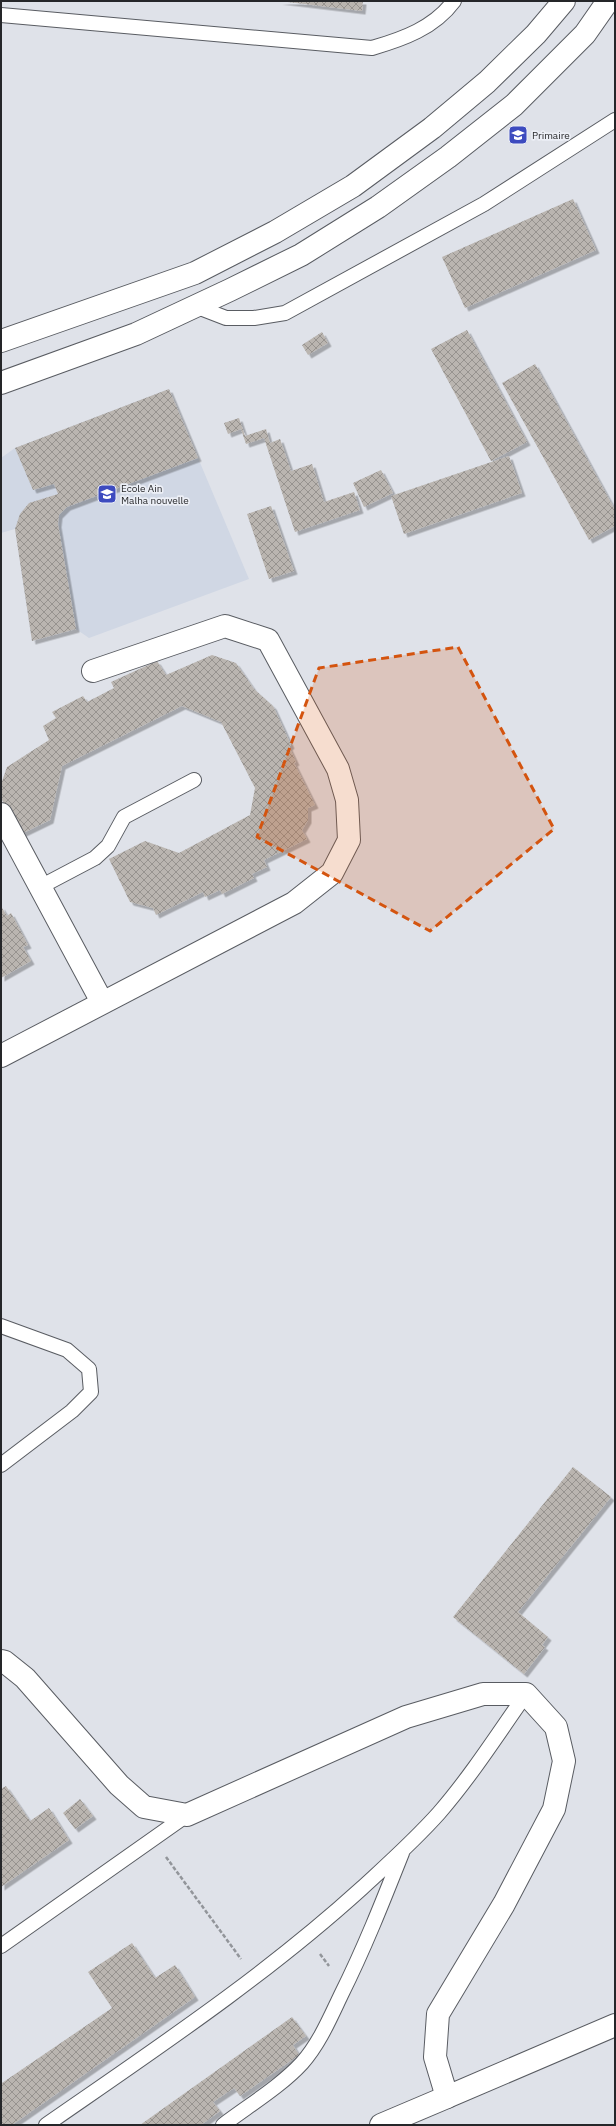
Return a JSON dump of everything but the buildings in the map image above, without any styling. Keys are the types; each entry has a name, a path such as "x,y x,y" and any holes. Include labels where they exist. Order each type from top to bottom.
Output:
{"street":[{"path":"1,341 195,273 275,232 353,186 432,128 487,82 536,34 564,1"},
{"path":"1,383 136,334 301,255 378,207 448,157 514,105 585,34 608,1"},
{"path":"1,1056 294,903 332,873 348,840 347,800 338,770 268,640 224,626 93,671"},
{"path":"1,814 102,1002"},
{"path":"2,1659 25,1678 119,1785 144,1807 187,1815 406,1717 482,1694 526,1694 556,1728 564,1761 554,1809 504,1904 438,2014 435,2057 447,2097"},
{"path":"381,2125 615,2025"}],"lane":[{"path":"1,15 372,48 409,37 446,12 454,1"},
{"path":"195,306 226,318 254,318 285,313 484,204 615,120"},
{"path":"40,887 95,858 108,846 124,817 194,780"},
{"path":"1,1326 67,1350 89,1369 91,1392 72,1411 1,1465"},
{"path":"46,2125 175,2036 255,1977 307,1936 404,1850 439,1812 468,1775 526,1694"},
{"path":"1,1946 187,1815"},
{"path":"223,2125 301,2064 314,2046 345,1987 371,1932 404,1850"}],"path":[{"path":"152,1839 255,1977"},
{"path":"307,1936 345,1987"}],"highlighted area":[{"path":"458,647 554,829 430,931 257,837 319,668"}],"shaded area":[{"name":"Ecole Ain Malha nouvelle","path":"169,389 249,579 89,638 76,629 32,641 15,529 1,533 1,458 15,448"}],"place":[{"name":"Primaire","path":"518,135"},
{"name":"Ecole Ain Malha nouvelle","path":"107,494"}]}
